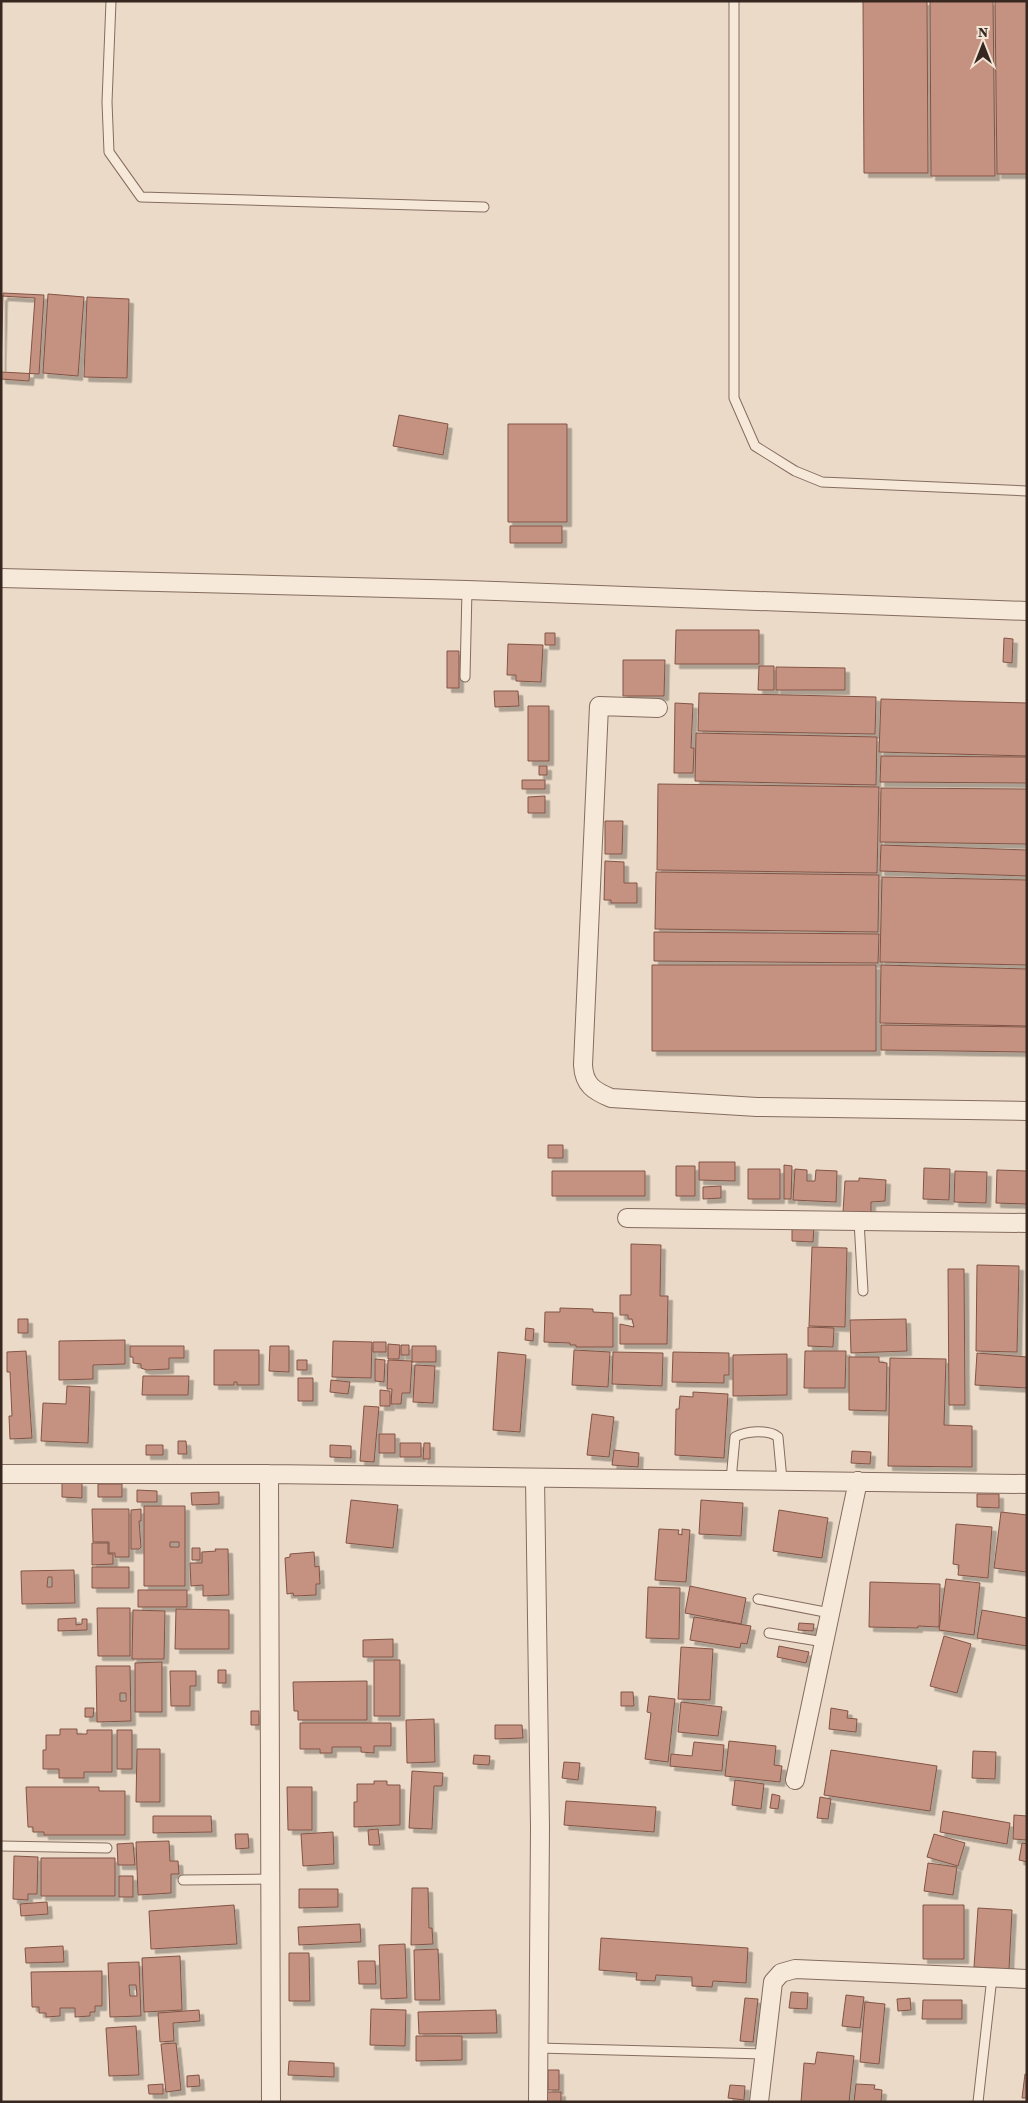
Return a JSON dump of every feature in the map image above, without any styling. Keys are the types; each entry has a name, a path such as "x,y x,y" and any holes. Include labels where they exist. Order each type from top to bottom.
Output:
{"street":[{"path":"1,578 467,590 1027,611"},
{"path":"658,708 599,706 583,1066 583,1076 588,1084 597,1093 611,1098 757,1107 1027,1111"},
{"path":"628,1218 1027,1223"},
{"path":"1,1474 269,1474 1027,1484"},
{"path":"269,1474 271,2102"},
{"path":"535,1478 540,1826 538,2102"},
{"path":"795,1780 858,1481"},
{"path":"759,2102 773,1982 781,1973 795,1969 1027,1979"}],"lane":[{"path":"111,1 107,102 109,152 140,196 484,207"},
{"path":"734,1 734,398 756,446 795,471 822,482 1027,491"},
{"path":"465,677 467,590"},
{"path":"859,1221 863,1291"},
{"path":"731,1480 735,1437 747,1432 767,1433 778,1437 782,1480"},
{"path":"758,1599 830,1613"},
{"path":"769,1633 824,1642"},
{"path":"1,1846 107,1848"},
{"path":"183,1880 270,1879"},
{"path":"978,2102 992,1977"},
{"path":"538,2048 765,2054"}],"building":[{"path":"863,1 927,1 928,173 864,173"},
{"path":"930,1 993,1 995,176 931,176"},
{"path":"995,1 1027,1 1027,174 997,174"},
{"path":"3,293 44,295 39,374 1,372"},
{"path":"48,294 84,297 78,376 43,373"},
{"path":"1,296 35,298 29,381 1,379"},
{"path":"87,297 129,299 127,378 84,377"},
{"path":"399,415 448,424 443,455 393,446"},
{"path":"508,424 567,424 567,522 508,522"},
{"path":"510,526 562,526 562,543 510,543"},
{"path":"676,630 759,630 759,664 675,664"},
{"path":"545,633 555,633 555,645 545,645"},
{"path":"1004,638 1013,639 1012,663 1003,662"},
{"path":"508,644 543,645 541,682 516,681 516,675 507,675"},
{"path":"447,651 459,651 459,688 447,688"},
{"path":"623,660 665,660 664,696 623,696"},
{"path":"759,666 774,666 774,690 758,690"},
{"path":"776,667 845,668 845,690 776,690"},
{"path":"494,691 518,691 519,706 495,707"},
{"path":"699,693 876,697 875,734 698,731"},
{"path":"881,699 1027,703 1027,756 879,752"},
{"path":"675,703 693,704 691,748 694,748 693,773 674,773"},
{"path":"528,706 549,706 549,761 528,761"},
{"path":"696,733 877,737 876,785 695,781"},
{"path":"881,756 1027,757 1027,783 880,782"},
{"path":"539,766 547,766 547,775 539,775"},
{"path":"522,780 545,780 545,789 522,789"},
{"path":"658,784 879,787 877,873 657,870"},
{"path":"881,788 1027,789 1027,844 880,842"},
{"path":"545,796 545,813 528,813 528,797"},
{"path":"605,821 623,821 622,854 605,854"},
{"path":"881,845 1027,850 1027,876 880,871"},
{"path":"605,861 624,862 624,883 637,883 637,903 611,903 611,900 604,900"},
{"path":"656,872 879,875 878,932 655,929"},
{"path":"882,877 1027,880 1027,965 880,962"},
{"path":"654,932 879,934 878,963 654,961"},
{"path":"652,965 876,965 876,1051 652,1051"},
{"path":"881,965 1027,969 1027,1026 880,1023"},
{"path":"881,1025 1027,1027 1027,1052 881,1050"},
{"path":"548,1145 563,1145 563,1158 548,1158"},
{"path":"699,1162 735,1162 735,1181 699,1180"},
{"path":"784,1165 792,1166 791,1199 784,1199"},
{"path":"676,1166 695,1166 695,1196 676,1196"},
{"path":"924,1168 950,1169 949,1200 923,1199"},
{"path":"748,1169 780,1169 780,1199 748,1199"},
{"path":"795,1169 807,1170 807,1181 815,1181 816,1170 837,1171 836,1202 793,1200"},
{"path":"997,1170 1027,1171 1027,1204 996,1203"},
{"path":"552,1171 645,1171 645,1196 552,1196"},
{"path":"955,1171 987,1172 986,1203 954,1202"},
{"path":"859,1178 886,1180 885,1201 871,1202 871,1213 843,1212 845,1181 859,1181"},
{"path":"721,1186 721,1198 703,1199 703,1187"},
{"path":"792,1226 814,1227 813,1242 792,1241"},
{"path":"631,1244 661,1245 660,1296 668,1296 667,1344 620,1344 620,1324 634,1327 632,1319 628,1319 628,1315 620,1315 620,1295 631,1295"},
{"path":"812,1247 847,1248 845,1327 809,1326"},
{"path":"977,1265 1019,1266 1017,1352 976,1351"},
{"path":"948,1269 964,1269 965,1405 949,1405"},
{"path":"560,1308 593,1309 593,1312 613,1313 613,1347 576,1347 576,1345 570,1345 570,1343 544,1342 545,1312 560,1312"},
{"path":"18,1319 28,1319 28,1333 18,1333"},
{"path":"906,1319 907,1351 851,1353 850,1320"},
{"path":"808,1327 834,1328 833,1347 808,1346"},
{"path":"526,1328 534,1329 533,1341 525,1340"},
{"path":"125,1340 125,1364 93,1365 93,1379 59,1380 59,1341"},
{"path":"333,1341 372,1342 371,1378 332,1377"},
{"path":"373,1342 386,1342 386,1352 373,1352"},
{"path":"388,1344 400,1345 399,1359 388,1359"},
{"path":"401,1345 409,1345 409,1355 401,1355"},
{"path":"130,1346 184,1346 184,1358 169,1358 169,1369 147,1370 141,1368 141,1364 133,1363 133,1357 130,1357"},
{"path":"270,1346 289,1346 289,1372 269,1371"},
{"path":"412,1346 436,1346 436,1362 412,1362"},
{"path":"214,1350 259,1350 259,1385 237,1385 237,1382 234,1382 234,1385 214,1385"},
{"path":"574,1350 610,1352 608,1387 572,1385"},
{"path":"26,1351 32,1438 10,1439 9,1416 12,1416 10,1372 7,1372 7,1352"},
{"path":"805,1351 846,1351 845,1388 804,1388"},
{"path":"498,1352 526,1355 520,1432 493,1430"},
{"path":"613,1352 663,1353 662,1386 612,1384"},
{"path":"673,1352 729,1353 729,1375 724,1375 724,1383 672,1382"},
{"path":"977,1353 1027,1357 1027,1388 975,1385"},
{"path":"787,1354 787,1395 733,1396 733,1355"},
{"path":"849,1357 879,1357 879,1362 887,1363 886,1411 849,1410"},
{"path":"890,1358 946,1359 944,1425 972,1426 972,1467 888,1466"},
{"path":"375,1359 385,1360 384,1382 375,1381"},
{"path":"297,1360 307,1360 307,1370 297,1370"},
{"path":"388,1360 412,1361 410,1393 402,1393 401,1404 391,1404 392,1389 387,1389"},
{"path":"415,1365 435,1366 433,1403 413,1402"},
{"path":"143,1376 189,1376 188,1395 142,1395"},
{"path":"298,1378 313,1378 313,1401 298,1401"},
{"path":"331,1380 350,1382 348,1394 330,1392"},
{"path":"67,1386 90,1387 88,1443 41,1441 43,1403 66,1404"},
{"path":"380,1390 390,1391 390,1406 380,1406"},
{"path":"693,1392 728,1394 724,1458 675,1455 676,1409 679,1409 680,1396 693,1397"},
{"path":"364,1406 379,1407 374,1462 360,1461"},
{"path":"592,1414 614,1417 609,1457 587,1455"},
{"path":"379,1434 395,1434 395,1453 379,1453"},
{"path":"178,1441 186,1441 187,1454 178,1454"},
{"path":"400,1443 421,1443 421,1457 400,1457"},
{"path":"424,1443 430,1443 430,1459 423,1459"},
{"path":"146,1445 163,1445 163,1455 146,1455"},
{"path":"330,1445 351,1446 351,1458 330,1457"},
{"path":"614,1450 639,1453 638,1467 612,1465"},
{"path":"852,1451 871,1452 870,1464 851,1463"},
{"path":"62,1482 82,1482 82,1498 62,1497"},
{"path":"98,1484 122,1484 122,1497 98,1497"},
{"path":"137,1490 157,1491 157,1502 137,1502"},
{"path":"219,1492 219,1504 192,1505 191,1493"},
{"path":"977,1494 999,1494 999,1508 977,1507"},
{"path":"351,1500 398,1505 393,1548 346,1543"},
{"path":"701,1500 743,1503 741,1536 699,1534"},
{"path":"144,1506 185,1506 185,1586 144,1586","holes":["170,1542 179,1542 179,1547 170,1547"]},
{"path":"92,1509 129,1509 129,1557 115,1557 115,1553 109,1553 109,1542 93,1542"},
{"path":"141,1509 141,1521 139,1521 141,1547 139,1549 131,1549 131,1510"},
{"path":"779,1510 828,1518 822,1558 773,1551"},
{"path":"1001,1512 1027,1515 1027,1572 994,1568"},
{"path":"956,1524 992,1527 988,1578 958,1575 959,1565 953,1564"},
{"path":"659,1529 679,1530 678,1534 682,1535 682,1529 690,1530 686,1582 655,1580"},
{"path":"92,1543 108,1543 108,1554 113,1554 113,1564 92,1565"},
{"path":"192,1548 200,1548 200,1560 192,1560"},
{"path":"215,1549 228,1549 229,1595 203,1596 203,1585 191,1586 190,1563 202,1563 202,1552 216,1551"},
{"path":"314,1552 315,1567 319,1566 320,1584 316,1584 316,1595 294,1596 293,1593 287,1594 285,1558 290,1557 290,1554"},
{"path":"92,1567 129,1567 129,1588 92,1588"},
{"path":"74,1570 75,1603 22,1604 21,1571","holes":["48,1577 52,1577 52,1587 47,1587"]},
{"path":"946,1579 980,1583 974,1635 939,1630"},
{"path":"870,1582 940,1584 939,1627 869,1627"},
{"path":"690,1586 746,1598 741,1624 685,1613"},
{"path":"648,1587 680,1588 679,1639 646,1638"},
{"path":"138,1590 187,1590 187,1607 138,1607"},
{"path":"97,1608 130,1608 130,1656 98,1656"},
{"path":"176,1609 229,1610 229,1649 175,1649"},
{"path":"133,1610 165,1611 164,1659 132,1659"},
{"path":"982,1610 1027,1618 1027,1646 977,1638"},
{"path":"694,1617 751,1626 747,1644 741,1643 740,1648 690,1640"},
{"path":"76,1618 76,1625 82,1624 82,1619 87,1619 87,1630 58,1631 58,1619"},
{"path":"799,1623 814,1624 813,1631 798,1630"},
{"path":"944,1636 971,1644 957,1693 930,1686"},
{"path":"393,1639 393,1657 363,1657 363,1640"},
{"path":"779,1646 809,1652 806,1663 777,1657"},
{"path":"681,1647 713,1649 710,1700 678,1699"},
{"path":"374,1660 400,1660 400,1716 374,1716"},
{"path":"162,1662 162,1712 135,1712 135,1663"},
{"path":"96,1666 130,1666 131,1721 97,1722","holes":["120,1693 126,1693 126,1701 120,1701"]},
{"path":"218,1670 226,1670 226,1683 218,1683"},
{"path":"170,1671 196,1671 196,1686 190,1686 190,1706 171,1706"},
{"path":"367,1681 367,1720 298,1720 298,1711 294,1711 293,1682"},
{"path":"621,1692 633,1692 634,1706 621,1706"},
{"path":"649,1696 675,1699 668,1762 645,1759 651,1713 647,1712"},
{"path":"681,1702 722,1707 718,1736 678,1732"},
{"path":"85,1708 94,1708 93,1717 85,1717"},
{"path":"831,1708 848,1711 847,1718 857,1719 856,1732 829,1729"},
{"path":"251,1711 259,1711 259,1725 251,1725"},
{"path":"434,1719 435,1762 407,1763 406,1720"},
{"path":"300,1723 391,1723 391,1746 374,1746 374,1753 361,1752 361,1747 332,1747 332,1753 320,1753 320,1749 300,1749"},
{"path":"495,1725 522,1725 523,1738 495,1739"},
{"path":"60,1729 77,1729 77,1734 87,1734 87,1730 112,1730 112,1772 84,1772 84,1778 59,1778 59,1769 43,1769 43,1750 46,1750 46,1735 60,1735"},
{"path":"117,1730 132,1730 132,1769 117,1769"},
{"path":"729,1741 776,1746 774,1765 782,1766 780,1782 725,1776"},
{"path":"694,1742 724,1745 722,1771 670,1766 671,1754 692,1756"},
{"path":"137,1749 160,1749 160,1802 136,1802"},
{"path":"831,1750 937,1766 930,1811 824,1795"},
{"path":"973,1751 996,1752 995,1779 972,1778"},
{"path":"474,1755 490,1756 489,1765 473,1764"},
{"path":"564,1762 580,1763 578,1780 562,1778"},
{"path":"412,1771 443,1773 442,1786 434,1786 432,1829 409,1828"},
{"path":"735,1780 764,1784 761,1809 732,1805"},
{"path":"374,1781 387,1781 387,1785 400,1785 400,1825 354,1827 354,1802 357,1802 357,1784 374,1784"},
{"path":"26,1787 99,1787 99,1791 125,1791 125,1835 44,1835 44,1832 33,1832 33,1827 28,1827"},
{"path":"287,1787 312,1787 312,1830 288,1830"},
{"path":"772,1794 780,1796 778,1809 770,1808"},
{"path":"820,1797 831,1799 828,1819 817,1818"},
{"path":"566,1801 656,1807 654,1832 564,1825"},
{"path":"943,1811 1010,1823 1007,1844 940,1832"},
{"path":"1014,1815 1027,1816 1027,1840 1013,1839"},
{"path":"153,1816 211,1816 212,1832 153,1833"},
{"path":"378,1829 380,1845 369,1845 368,1830"},
{"path":"333,1832 334,1864 303,1866 301,1834"},
{"path":"235,1834 248,1834 249,1848 236,1849"},
{"path":"934,1834 965,1843 958,1866 927,1857"},
{"path":"169,1841 170,1861 178,1861 179,1874 171,1874 171,1893 138,1895 136,1842"},
{"path":"133,1843 135,1865 118,1865 117,1844"},
{"path":"1022,1843 1027,1844 1027,1862 1019,1860"},
{"path":"14,1856 38,1857 37,1894 28,1894 28,1900 13,1899"},
{"path":"41,1858 115,1858 115,1896 41,1896"},
{"path":"928,1863 957,1867 953,1895 924,1891"},
{"path":"119,1876 133,1876 133,1897 119,1897"},
{"path":"412,1888 428,1888 429,1928 432,1928 433,1944 411,1945"},
{"path":"299,1889 338,1889 338,1907 299,1908"},
{"path":"47,1902 48,1914 21,1916 20,1904"},
{"path":"234,1905 237,1944 151,1949 149,1911"},
{"path":"923,1905 964,1905 964,1959 923,1959"},
{"path":"978,1908 1012,1910 1009,1969 974,1967"},
{"path":"360,1924 361,1942 299,1945 298,1927"},
{"path":"601,1938 748,1948 746,1983 713,1981 712,1987 692,1986 692,1977 656,1975 655,1981 636,1980 637,1973 599,1970"},
{"path":"405,1944 407,1998 381,1999 379,1945"},
{"path":"63,1946 64,1962 26,1963 25,1948"},
{"path":"438,1949 440,2000 415,2000 414,1950"},
{"path":"289,1953 309,1953 310,2001 289,2001"},
{"path":"180,1956 182,2010 144,2012 142,1958"},
{"path":"358,1961 375,1961 376,1984 359,1984"},
{"path":"139,1962 141,2016 110,2017 108,1963","holes":["129,1985 136,1985 137,1996 130,1996"]},
{"path":"102,1971 102,2006 95,2006 95,2012 90,2012 90,2016 75,2017 75,2008 60,2008 60,2016 46,2017 46,2013 39,2013 39,2007 32,2007 31,1972"},
{"path":"791,1992 808,1993 807,2009 789,2008"},
{"path":"846,1995 864,1997 860,2028 842,2026"},
{"path":"745,1998 758,1999 753,2042 740,2041"},
{"path":"910,1998 911,2010 898,2011 897,1999"},
{"path":"923,2000 962,2000 962,2019 922,2019"},
{"path":"865,2002 885,2004 879,2064 860,2062"},
{"path":"371,2009 406,2010 405,2046 370,2045"},
{"path":"199,2010 200,2021 173,2023 174,2041 160,2042 158,2013"},
{"path":"496,2010 497,2033 419,2034 418,2012"},
{"path":"136,2026 139,2075 109,2076 106,2028"},
{"path":"416,2036 462,2036 462,2060 416,2061"},
{"path":"176,2043 181,2090 166,2092 161,2044"},
{"path":"817,2052 854,2056 849,2102 801,2102 804,2063 815,2064"},
{"path":"289,2061 334,2063 334,2077 288,2075"},
{"path":"548,2070 559,2070 559,2090 548,2090"},
{"path":"1025,2074 1027,2074 1027,2098 1022,2098"},
{"path":"199,2075 200,2086 187,2087 187,2076"},
{"path":"163,2084 163,2094 149,2094 148,2085"},
{"path":"856,2084 875,2085 874,2089 882,2090 881,2102 854,2102"},
{"path":"730,2085 745,2086 744,2100 728,2098"},
{"path":"544,2092 561,2092 561,2102 544,2102"}]}
